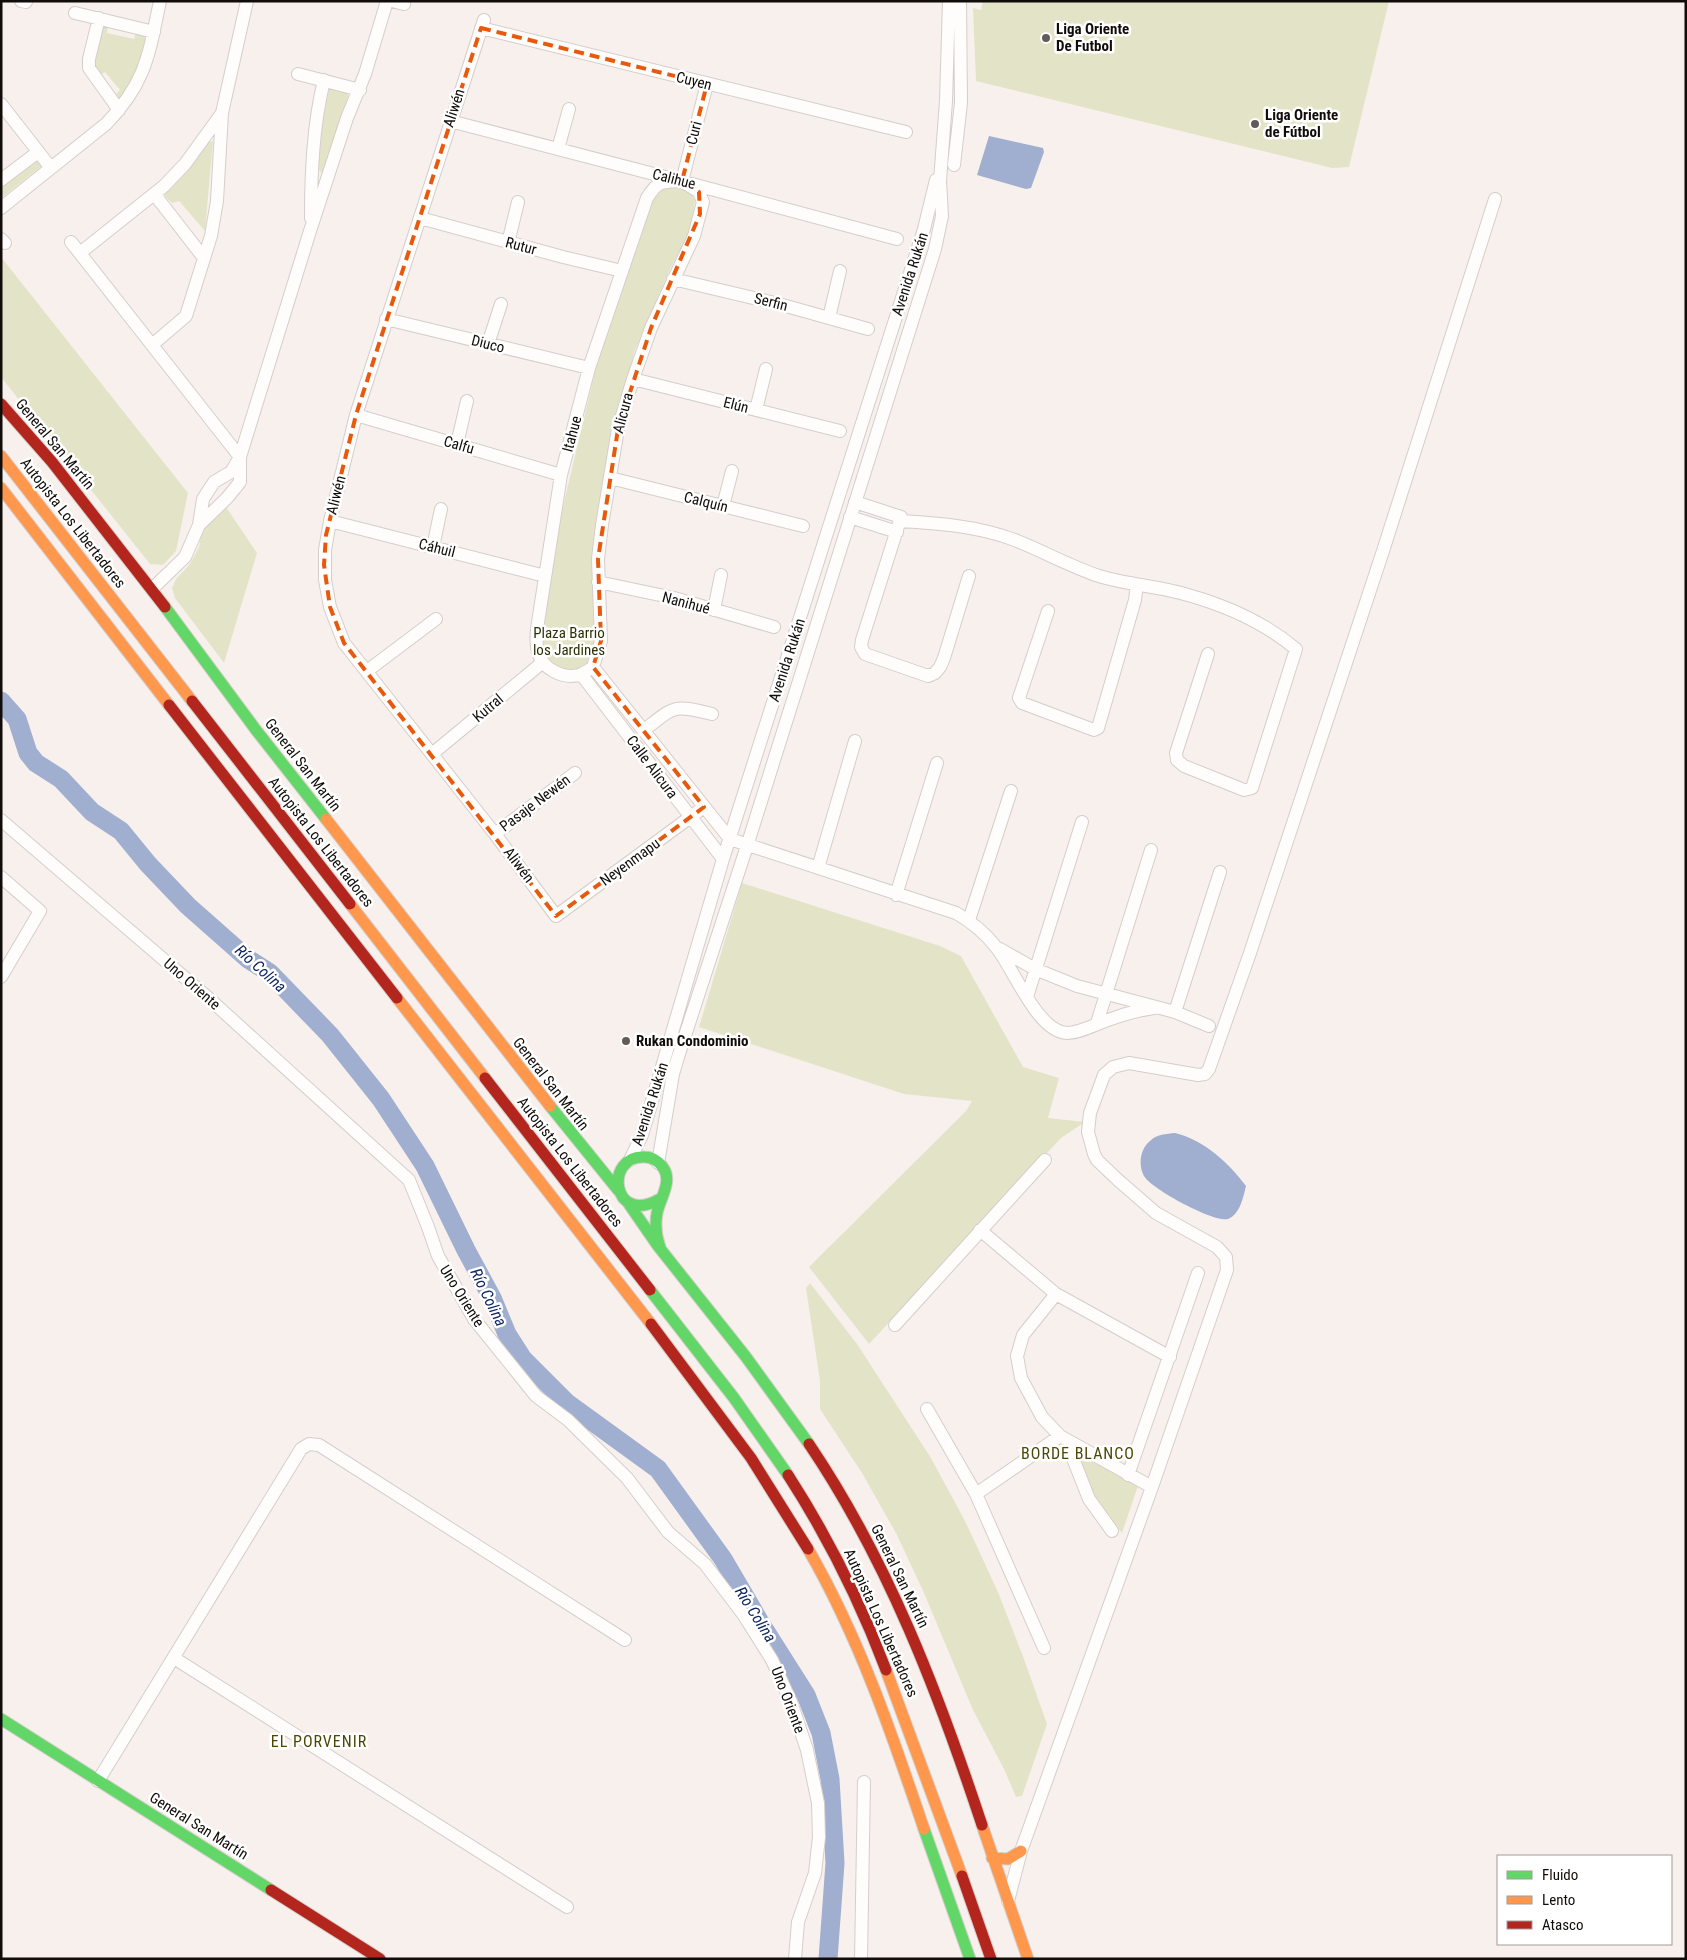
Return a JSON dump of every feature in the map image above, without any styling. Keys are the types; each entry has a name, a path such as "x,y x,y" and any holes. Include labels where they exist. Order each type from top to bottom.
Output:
{"main road":[{"name":"General San Martín","path":"1,404 52,462 152,589 256,730 580,1145 618,1190"},
{"name":"Autopista Los Libertadores","path":"1,456 728,1391 791,1480 827,1540 866,1617 907,1723 991,1959"},
{"name":"Autopista Los Libertadores","path":"1,488 710,1399 755,1460 808,1548 853,1637 879,1700 970,1959"},
{"name":"General San Martín","path":"580,1145 620,1161"},
{"path":"642,1157 653,1159 658,1163 663,1168 667,1181 667,1188 660,1200 655,1204 642,1208 629,1204 618,1190 620,1161 642,1157"},
{"name":"General San Martín","path":"660,1200 656,1229 661,1250"},
{"name":"General San Martín","path":"629,1204 647,1233 783,1407 828,1473 869,1546 902,1611 928,1673 1028,1959"},
{"name":"General San Martín","path":"1,1719 380,1959"},
{"path":"992,1858 1005,1860 1021,1851"}],"street":[{"path":"1,208 106,124 119,110 144,71 160,1"},
{"path":"152,345 186,316 204,258 217,201 222,113 246,1"},
{"path":"152,589 185,557 199,525 203,500 214,482 231,472 240,457 310,231 347,118 360,90 387,1"},
{"path":"392,1 404,4"},
{"name":"Avenida Rukán","path":"658,1163 673,1074 747,846 934,249 942,216 940,181 946,100 948,1"},
{"path":"954,165 961,102 960,1"},
{"path":"75,13 154,32"},
{"path":"98,18 89,59 89,68 119,110"},
{"name":"Cuyen","path":"483,24 707,84 906,132"},
{"name":"Aliwén","path":"483,24 356,415 326,535 324,565 330,607 344,643 495,834 556,916"},
{"path":"298,74 360,90"},
{"path":"310,231 313,145 318,104 324,80"},
{"name":"Curi","path":"682,181 707,84"},
{"path":"1,104 51,168"},
{"path":"558,149 569,108"},
{"path":"80,253 155,195 185,164 222,113"},
{"name":"Calihue","path":"450,121 897,239"},
{"path":"1,180 38,152"},
{"name":"Avenida Rukán","path":"620,1161 642,1135 723,859 924,229 942,159"},
{"name":"Itahue","path":"543,662 538,653 536,639 545,576 561,475 589,368 647,198 652,190 661,182 682,181"},
{"name":"Alicura","path":"593,667 601,642 598,559 618,429 651,328 694,236 703,202 700,192 682,181"},
{"path":"155,195 204,258"},
{"path":"1008,1901 1021,1851 1152,1487 1227,1270 1226,1257 1217,1247 1156,1213 1097,1160 1089,1141 1088,1122 1090,1113 1104,1075 1118,1065 1129,1063 1198,1075 1205,1074 1209,1069 1250,954 1383,551 1495,199"},
{"path":"508,243 518,202"},
{"name":"Rutur","path":"420,218 508,243 622,271"},
{"path":"71,242 240,457 240,482 227,498 199,525"},
{"path":"829,318 840,271"},
{"name":"Serfin","path":"673,279 868,329"},
{"path":"488,344 501,304"},
{"name":"Diuco","path":"386,319 589,368"},
{"path":"756,410 766,369"},
{"name":"Elún","path":"633,379 840,431"},
{"path":"457,444 467,401"},
{"name":"Calfu","path":"356,415 561,475"},
{"path":"859,431 875,436"},
{"path":"723,506 732,471"},
{"name":"Calquín","path":"610,478 803,526"},
{"path":"214,482 227,498"},
{"path":"855,502 899,523"},
{"path":"432,547 441,509"},
{"path":"850,517 899,523 944,524 1002,536 1081,569 1137,585 1187,594 1220,605 1247,617 1281,636 1296,649 1252,788 1244,790 1184,766 1177,760 1176,753 1208,654"},
{"name":"Cáhuil","path":"330,521 545,576"},
{"path":"899,523 860,647 865,654 928,676 935,673 944,658 969,576"},
{"path":"714,610 721,575"},
{"name":"Nanihué","path":"598,582 674,598 774,627"},
{"path":"1048,611 1019,698 1022,703 1094,730 1098,728 1135,600 1137,585"},
{"path":"367,671 436,619"},
{"path":"795,635 812,640"},
{"path":"543,662 553,671 564,675 581,674 593,667"},
{"name":"Kutral","path":"432,754 543,662"},
{"name":"Calle Alicura","path":"593,667 730,839"},
{"name":"Calle Alicura","path":"581,674 723,859"},
{"path":"643,731 671,709 686,708 712,714"},
{"path":"818,868 855,741"},
{"path":"896,895 937,763"},
{"name":"Pasaje Newén","path":"495,834 575,772"},
{"path":"969,920 1011,791"},
{"name":"Neyenmapu","path":"556,916 704,807"},
{"name":"Uno Oriente","path":"1,820 205,995 409,1180 438,1256 474,1319 536,1396 568,1420 627,1478 668,1532 704,1564 743,1614 772,1660 791,1702 807,1750 818,1803 819,1836 815,1873 798,1922 794,1959"},
{"path":"1027,997 1082,822"},
{"path":"730,839 896,895 956,913 969,920 997,948 1027,997 1050,1026 1056,1030 1075,1032 1097,1023 1154,1008"},
{"path":"1097,1023 1151,850"},
{"path":"1175,1012 1220,872"},
{"path":"1,877 40,911 1,977"},
{"path":"997,948 1035,969 1076,986 1175,1012 1209,1026"},
{"path":"684,993 697,997"},
{"path":"895,1325 1045,1160"},
{"path":"980,1230 1056,1294 1170,1357"},
{"path":"1128,1474 1198,1273"},
{"path":"1056,1294 1023,1335 1017,1356 1021,1378 1042,1417 1060,1436 1152,1487"},
{"path":"927,1409 976,1494 1044,1648"},
{"path":"976,1494 1060,1436"},
{"path":"98,1780 301,1450 306,1445 313,1444 319,1446 625,1640"},
{"path":"1076,1446 1072,1456 1089,1499 1112,1531"},
{"path":"174,1658 567,1907"},
{"path":"861,1959 864,1782"}],"highlighted area":[{"path":"481,28 707,84 682,181 699,192 700,214 651,328 618,429 598,559 601,641 593,667 704,807 556,916 344,643 330,607 324,565 326,535 356,415"}],"green space":[{"name":"Liga Oriente de Fútbol","path":"983,1 1389,1 1349,167 1332,168 976,81 973,8 981,10"},
{"path":"103,26 108,26 107,33 134,39 136,32 147,37 140,69 120,99 115,95 120,90 105,72 99,76 93,64"},
{"path":"331,87 347,92 348,96 323,175 319,170 320,132"},
{"path":"213,141 205,231 179,201 172,203 165,196 165,192 204,144"},
{"path":"37,157 43,165 1,198 1,185"},
{"name":"Plaza Barrio los Jardines","path":"660,186 687,187 695,201 690,232 671,267 635,350 612,433 596,645 588,662 576,670 563,672 548,663 541,651 550,573 564,502 612,301 635,234"},
{"path":"1,257 188,493 176,551 163,565 150,564 1,377"},
{"path":"226,507 257,553 224,663 175,598 172,588 176,579 190,564 199,547 202,529"},
{"path":"742,883 940,946 961,956 1023,1067 1059,1078 1048,1118 1085,1122 1061,1138 869,1344 809,1267 966,1111 972,1101 904,1094 699,1027"},
{"path":"810,1283 857,1344 931,1458 966,1523 998,1592 1047,1724 1022,1796 1016,1797 1004,1769 973,1710 924,1593 897,1535 862,1473 820,1409 820,1381 806,1288"},
{"path":"1080,1452 1138,1486 1122,1533 1093,1497 1078,1457"}],"water":[{"path":"989,136 1043,148 1044,152 1031,188 1026,189 977,175"},
{"path":"1175,1133 1186,1136 1206,1147 1224,1161 1246,1186 1240,1205 1232,1217 1221,1219 1183,1204 1158,1188 1144,1176 1141,1167 1141,1157 1144,1148 1152,1139 1158,1136"}],"waterway":[{"name":"Río Colina","path":"1,701 17,719 28,753 36,763 61,779 92,812 121,831 148,864 188,906 248,959 270,973 330,1035 381,1099 425,1166 492,1298 507,1334 523,1359 567,1403 658,1469 723,1559 806,1695 821,1733 830,1779 835,1863 828,1959"}],"traffic: fast":[{"path":"165,607 256,730 326,819"},
{"path":"550,1106 618,1190"},
{"path":"660,1199 644,1205 631,1204 623,1197 619,1187 619,1176 623,1166 632,1159 645,1157 656,1160 664,1169 667,1179 656,1221 660,1247"},
{"path":"629,1204 658,1246 746,1357 809,1444"},
{"path":"650,1290 734,1398 788,1475"},
{"path":"1,1719 271,1890"},
{"path":"924,1829 970,1959"}],"traffic: slow":[{"path":"1,456 192,701"},
{"path":"1,488 169,705"},
{"path":"326,819 550,1106"},
{"path":"350,904 485,1078"},
{"path":"397,998 651,1324"},
{"path":"808,1549 859,1651 887,1722 924,1829"},
{"path":"886,1670 962,1876"},
{"path":"982,1825 1028,1959"},
{"path":"992,1858 1008,1859 1021,1851"}],"traffic: jam":[{"path":"1,404 52,462 165,607"},
{"path":"192,701 350,904"},
{"path":"169,705 397,998"},
{"path":"485,1078 650,1290"},
{"path":"651,1324 751,1458 808,1549"},
{"path":"809,1444 863,1534 909,1628 948,1726 982,1825"},
{"path":"788,1475 817,1522 842,1570 886,1670"},
{"path":"962,1876 991,1959"},
{"path":"271,1890 380,1959"}],"place":[{"name":"Liga Oriente De Futbol","path":"1046,38"},
{"name":"Liga Oriente de Fútbol","path":"1255,124"},
{"name":"Rukan Condominio","path":"626,1041"}],"district":[{"name":"BORDE BLANCO","path":"1078,1453"},
{"name":"EL PORVENIR","path":"319,1741"}]}
